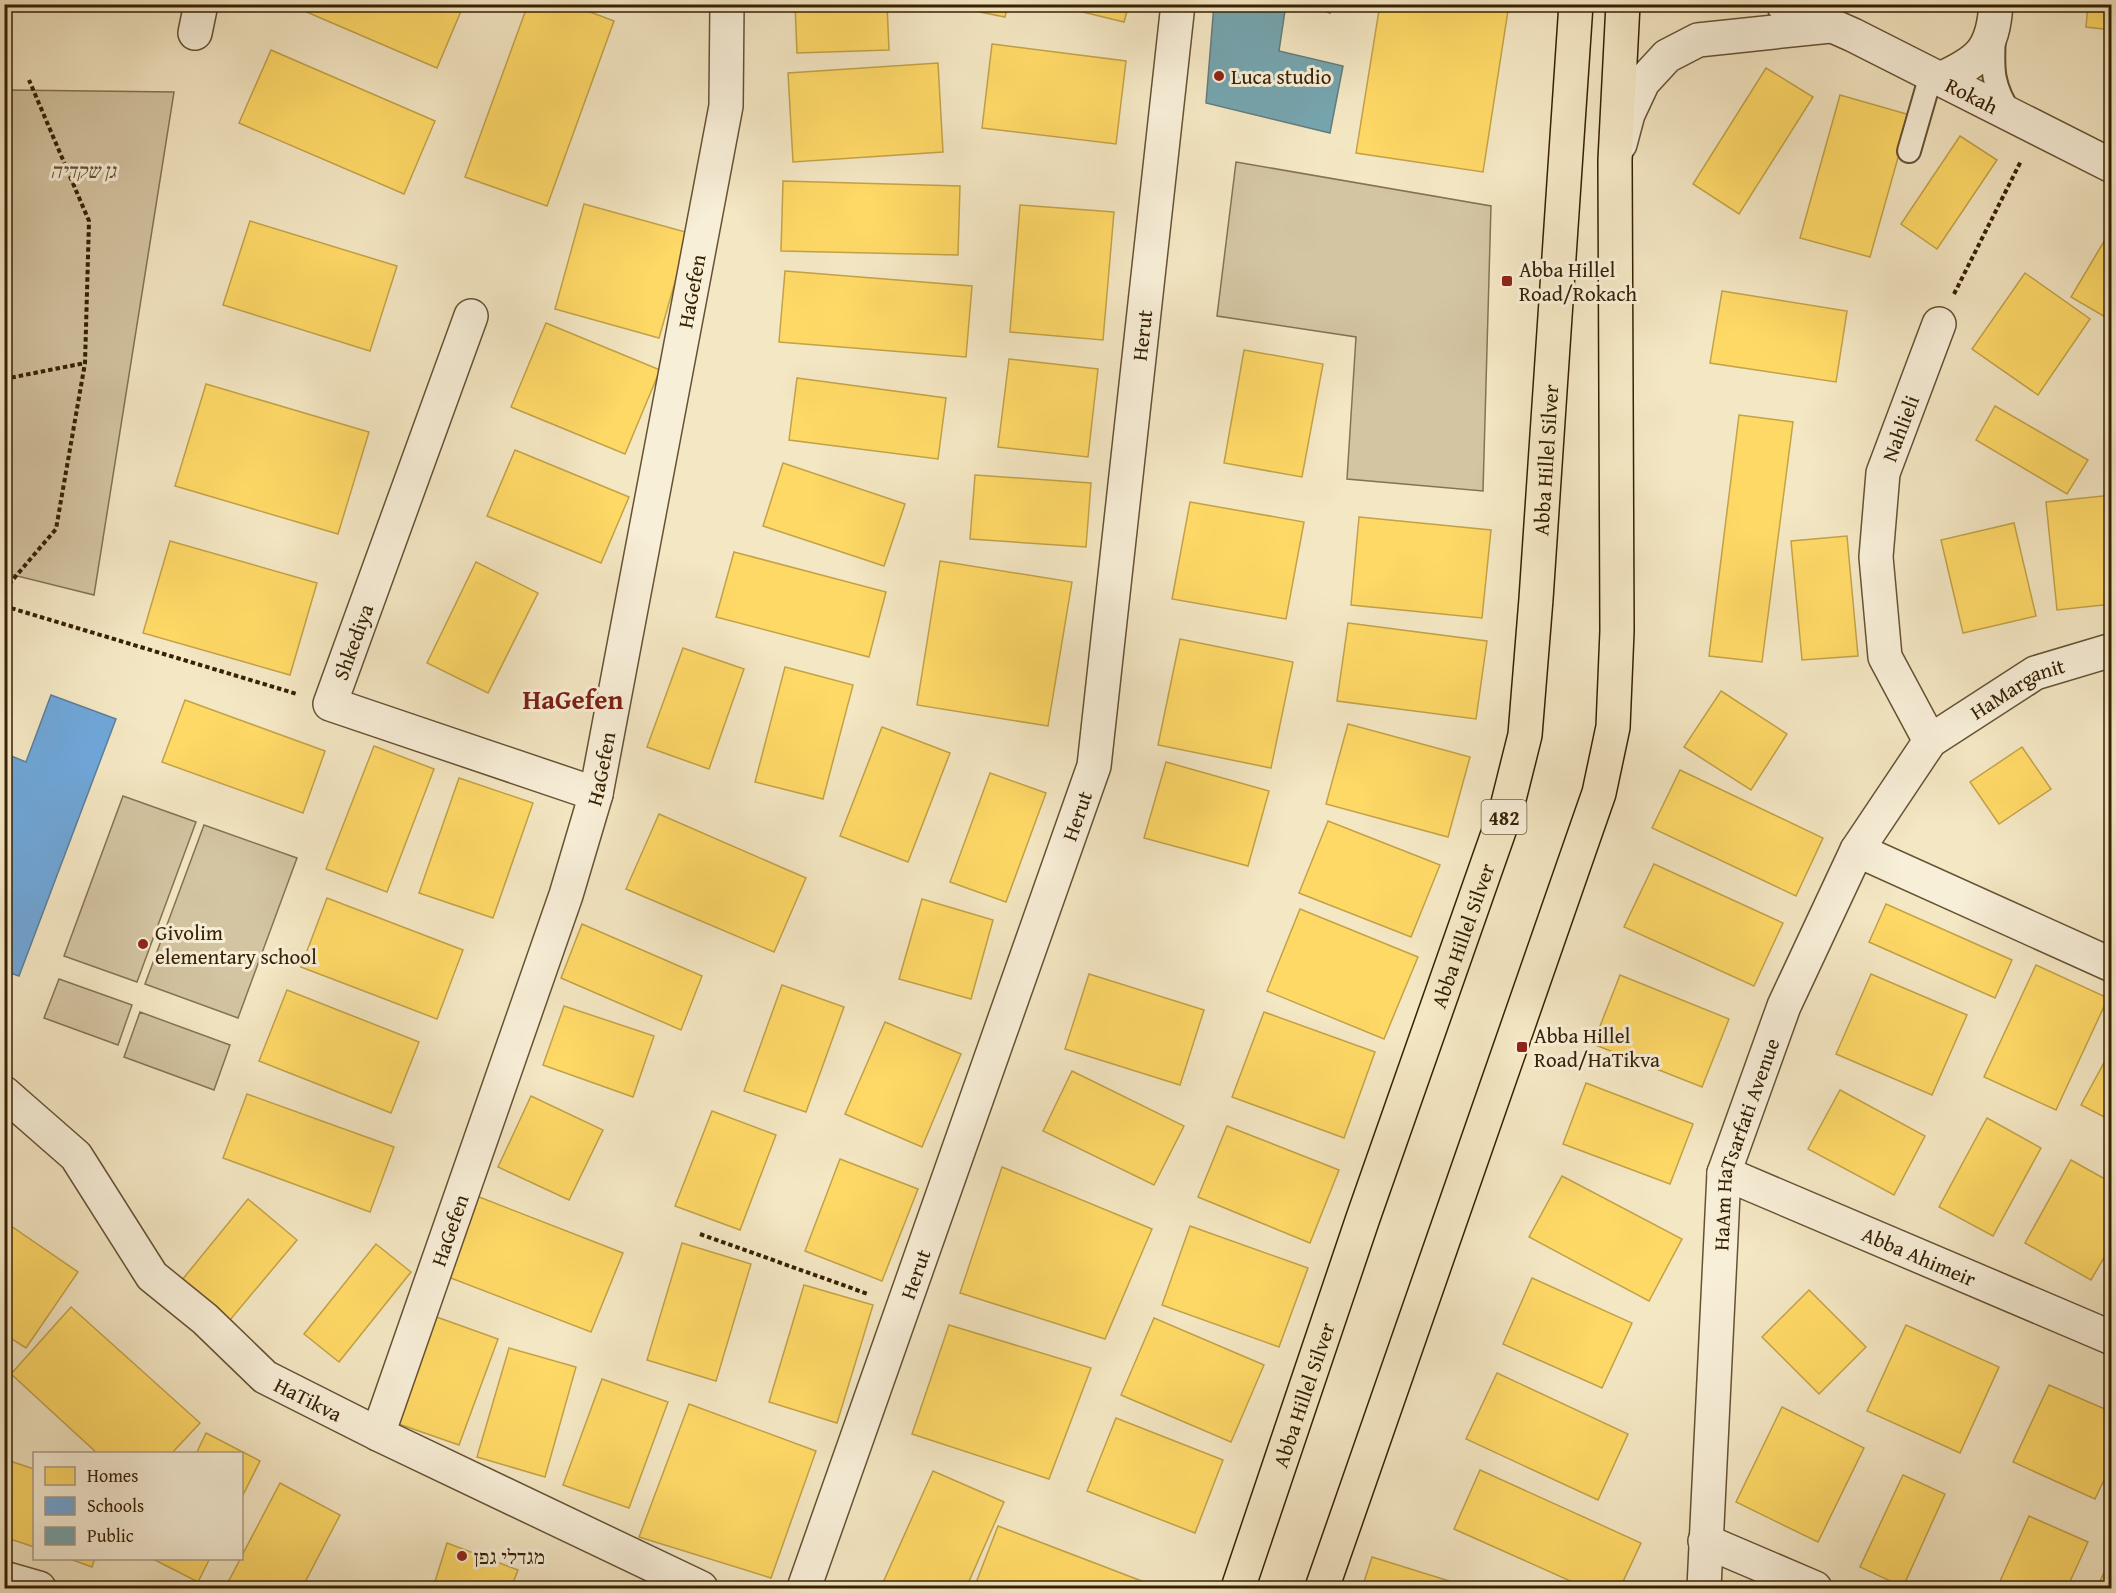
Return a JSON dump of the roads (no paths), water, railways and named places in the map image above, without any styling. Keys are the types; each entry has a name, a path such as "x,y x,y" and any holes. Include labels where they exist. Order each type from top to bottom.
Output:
{"main road":[{"name":"Abba Hillel Silver","path":"1238,1588 1363,1218 1506,811 1525,735 1576,4"},
{"path":"1322,1588 1599,793 1613,727 1617,631 1615,160 1623,4"}],"street":[{"name":"HaGefen","path":"378,1434 566,895 596,794 726,106 727,4"},
{"name":"Herut","path":"804,1588 1094,766 1178,4"},
{"name":"Rokah","path":"1783,4 1832,26 2112,166"},
{"path":"1935,77 1963,68 1984,51 1995,18"},
{"path":"1615,160 1628,114 1643,82 1667,56 1698,40 1832,26"},
{"name":"Shkediya","path":"471,316 330,704 596,794"},
{"name":"Nahlieli","path":"1930,741 1885,657 1876,557 1884,473 1939,324"},
{"name":"HaMarganit","path":"1930,741 2035,672 2112,650"},
{"name":"HaAm HaTsarfati Avenue","path":"1704,1588 1724,1173 1784,1006 1857,850 1930,741"},
{"path":"1857,850 2112,964"},
{"name":"HaTikva","path":"4,1093 76,1156 153,1276 205,1319 265,1377 378,1434 701,1588"},
{"name":"Abba Ahimeir","path":"1724,1173 2112,1338"},
{"path":"1705,1541 1815,1588"},
{"path":"4,1578 39,1588"}],"lane":[{"path":"1995,18 1992,65 1996,93 2025,122"},
{"path":"1909,151 1935,77"}],"place":[{"name":"Luca studio","path":"1219,76"},
{"name":"Abba Hillel Road/Rokach","path":"1507,281"},
{"name":"Givolim elementary school","path":"143,944"},
{"name":"Abba Hillel Road/HaTikva","path":"1522,1047"},
{"name":"מגדלי גפן","path":"462,1556"}],"district":[{"name":"HaGefen","path":"573,699"}],"park label":[{"name":"גן שקדיה","path":"83,170"}]}
